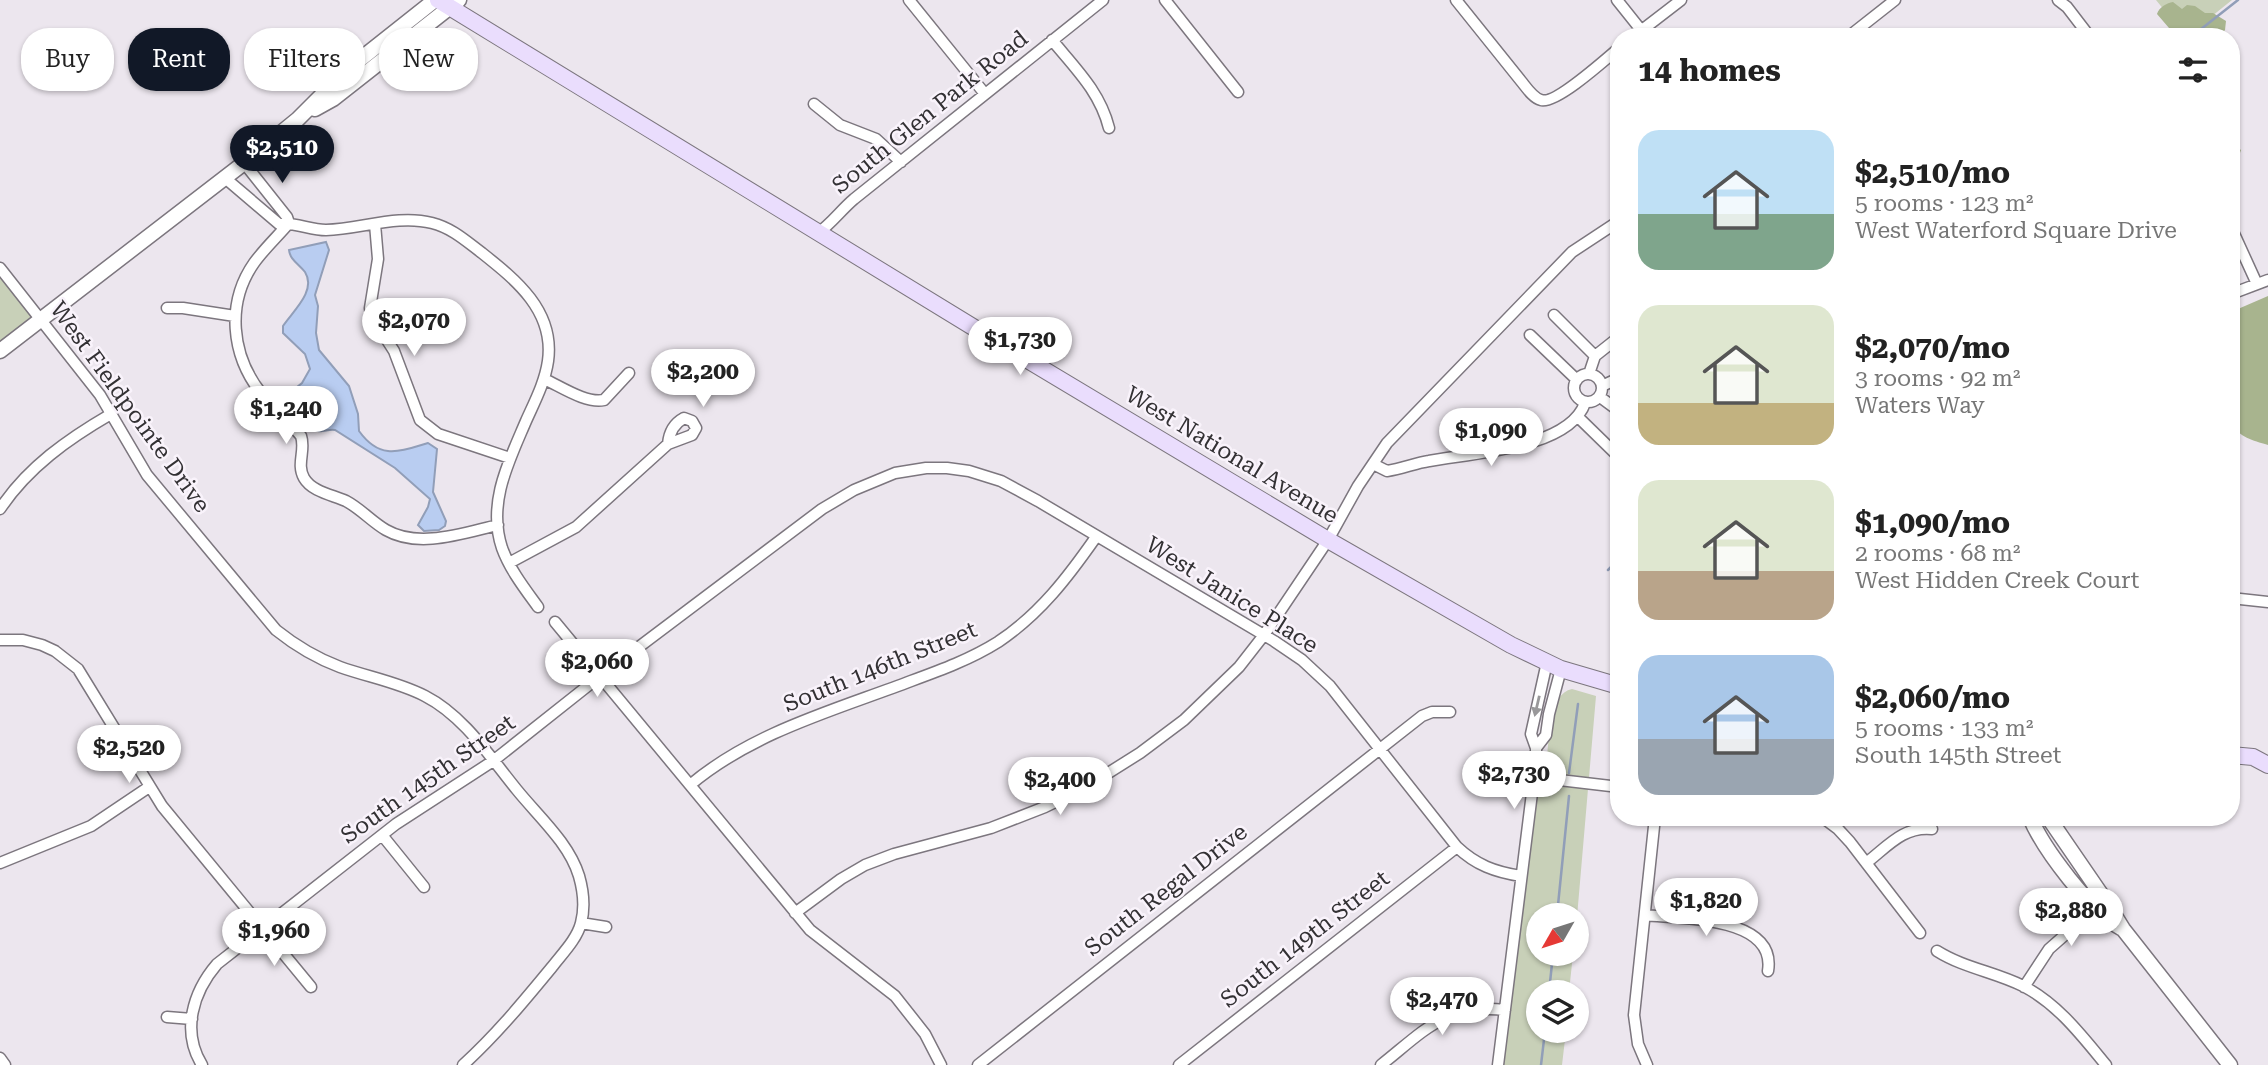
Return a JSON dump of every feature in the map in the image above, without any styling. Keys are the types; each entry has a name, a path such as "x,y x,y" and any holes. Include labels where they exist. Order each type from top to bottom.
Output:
{"main road":[{"name":"West National Avenue","path":"445,2 818,233 1328,540 1511,645 1554,666 1610,683"},
{"path":"2240,755 2260,754 2268,765"}],"street":[{"path":"909,0 985,94"},
{"name":"South Glen Park Road","path":"818,233 830,224 839,212 1052,40 1088,5 1102,0"},
{"path":"1165,0 1238,92"},
{"path":"1456,0 1538,99 1546,101 1561,94 1610,55"},
{"path":"1617,0 1633,28"},
{"path":"1645,28 1681,0"},
{"path":"1859,28 1895,0"},
{"path":"2058,0 2083,28"},
{"path":"0,351 298,119 333,99 445,2"},
{"path":"1052,40 1095,93 1104,108 1110,128"},
{"path":"814,104 840,125 876,139 901,162"},
{"path":"244,163 289,223"},
{"path":"225,178 279,224 289,223 325,230 404,220 440,225 459,235 512,277 528,294 541,316 548,351 544,379 510,458 499,493 498,525 503,550 509,563 538,607"},
{"path":"289,223 246,276 235,316 237,342 249,376 301,436 301,472 307,483 359,509 386,530 406,537 431,538 498,525"},
{"path":"375,224 378,259 371,315 400,364 416,414 426,426 438,434 510,458"},
{"path":"795,914 841,879 865,865 894,853 991,828 1030,814 1086,787 1164,736 1213,694 1264,635 1328,540 1387,443 1572,251 1610,227"},
{"path":"2240,243 2262,282 2240,290"},
{"name":"West Fieldpointe Drive","path":"0,268 86,376 147,475 276,630 296,646 322,660 400,684 425,696 456,719 573,862 582,887 581,923"},
{"path":"167,308 235,316"},
{"path":"1554,315 1595,356"},
{"path":"1530,335 1577,380"},
{"path":"1577,380 1589,374 1595,356 1610,344"},
{"path":"544,379 585,398 600,401 629,373"},
{"path":"1589,374 1598,378 1601,391 1610,401"},
{"path":"1577,380 1575,394 1585,403 1595,402 1601,391 1610,384"},
{"path":"1373,464 1387,471 1428,461 1509,449 1544,438 1577,418 1585,403"},
{"path":"0,509 40,461 69,439 111,414"},
{"path":"1577,418 1610,449"},
{"path":"509,563 576,527 668,444"},
{"name":"South 145th Street","path":"192,1019 195,999 217,964 396,824 493,761 599,677 838,499 874,480 895,473 935,468"},
{"name":"West Janice Place","path":"935,468 969,471 1001,481 1264,635 1318,674 1457,847 1468,857 1490,869 1521,876"},
{"name":"South 146th Street","path":"690,785 761,738 948,667 990,647 1050,599 1096,537"},
{"path":"2240,599 2268,602"},
{"path":"555,622 795,914 825,944 895,996 925,1034 941,1065"},
{"path":"0,640 23,640 42,645 55,651 78,669 149,787 177,826 311,987"},
{"path":"1498,1065 1534,777 1536,748 1531,734 1554,666"},
{"name":"South Regal Drive","path":"978,1065 1428,713 1450,712"},
{"path":"1534,777 1610,786"},
{"path":"0,863 91,826 149,787"},
{"path":"1647,1065 1638,1044 1634,1015 1654,826"},
{"path":"1834,826 1920,933"},
{"path":"2035,826 2052,855 2100,904"},
{"path":"2053,826 2100,904 2105,918 2123,929 2230,1065"},
{"path":"1866,863 1909,830 1932,829"},
{"path":"382,835 424,887"},
{"name":"South 149th Street","path":"1179,1065 1457,847"},
{"path":"2025,987 2049,948 2100,904"},
{"path":"1645,915 1719,923 1750,933 1764,945 1768,953 1768,971"},
{"path":"463,1065 513,1014 570,943 581,923 607,927"},
{"path":"1937,951 1965,966 2025,987 2057,1010 2106,1065"},
{"path":"1381,1065 1448,1015 1476,1008 1505,1010"},
{"path":"167,1017 192,1019 194,1048 202,1065"},
{"path":"0,1058 5,1065"}],"green space":[{"path":"2156,0 2232,0 2197,28 2179,28"},
{"path":"2173,2 2182,9 2187,5 2195,6 2226,21 2225,28 2169,28 2157,14 2164,6"},
{"path":"0,268 41,320 0,351"},
{"path":"2268,296 2268,445 2240,433 2240,308"},
{"path":"1572,689 1596,696 1578,903 1526,903 1526,966 1572,966 1570,980 1526,980 1526,1043 1565,1043 1562,1065 1503,1065 1537,790 1546,766 1552,718 1562,694"}],"water":[{"path":"326,242 329,250 315,295 318,306 316,333 319,350 349,386 358,414 359,431 374,446 382,450 399,451 428,443 437,449 433,492 446,521 445,526 439,530 424,531 418,525 430,499 395,468 335,430 312,430 302,424 285,399 302,383 310,369 305,354 283,333 283,326 302,301 308,286 305,272 289,250"}],"waterway":[{"path":"2202,28 2238,0"},
{"path":"1569,773 1578,704"},
{"path":"1558,903 1569,796"},
{"path":"1550,980 1552,966"},
{"path":"1541,1065 1544,1043"}]}
